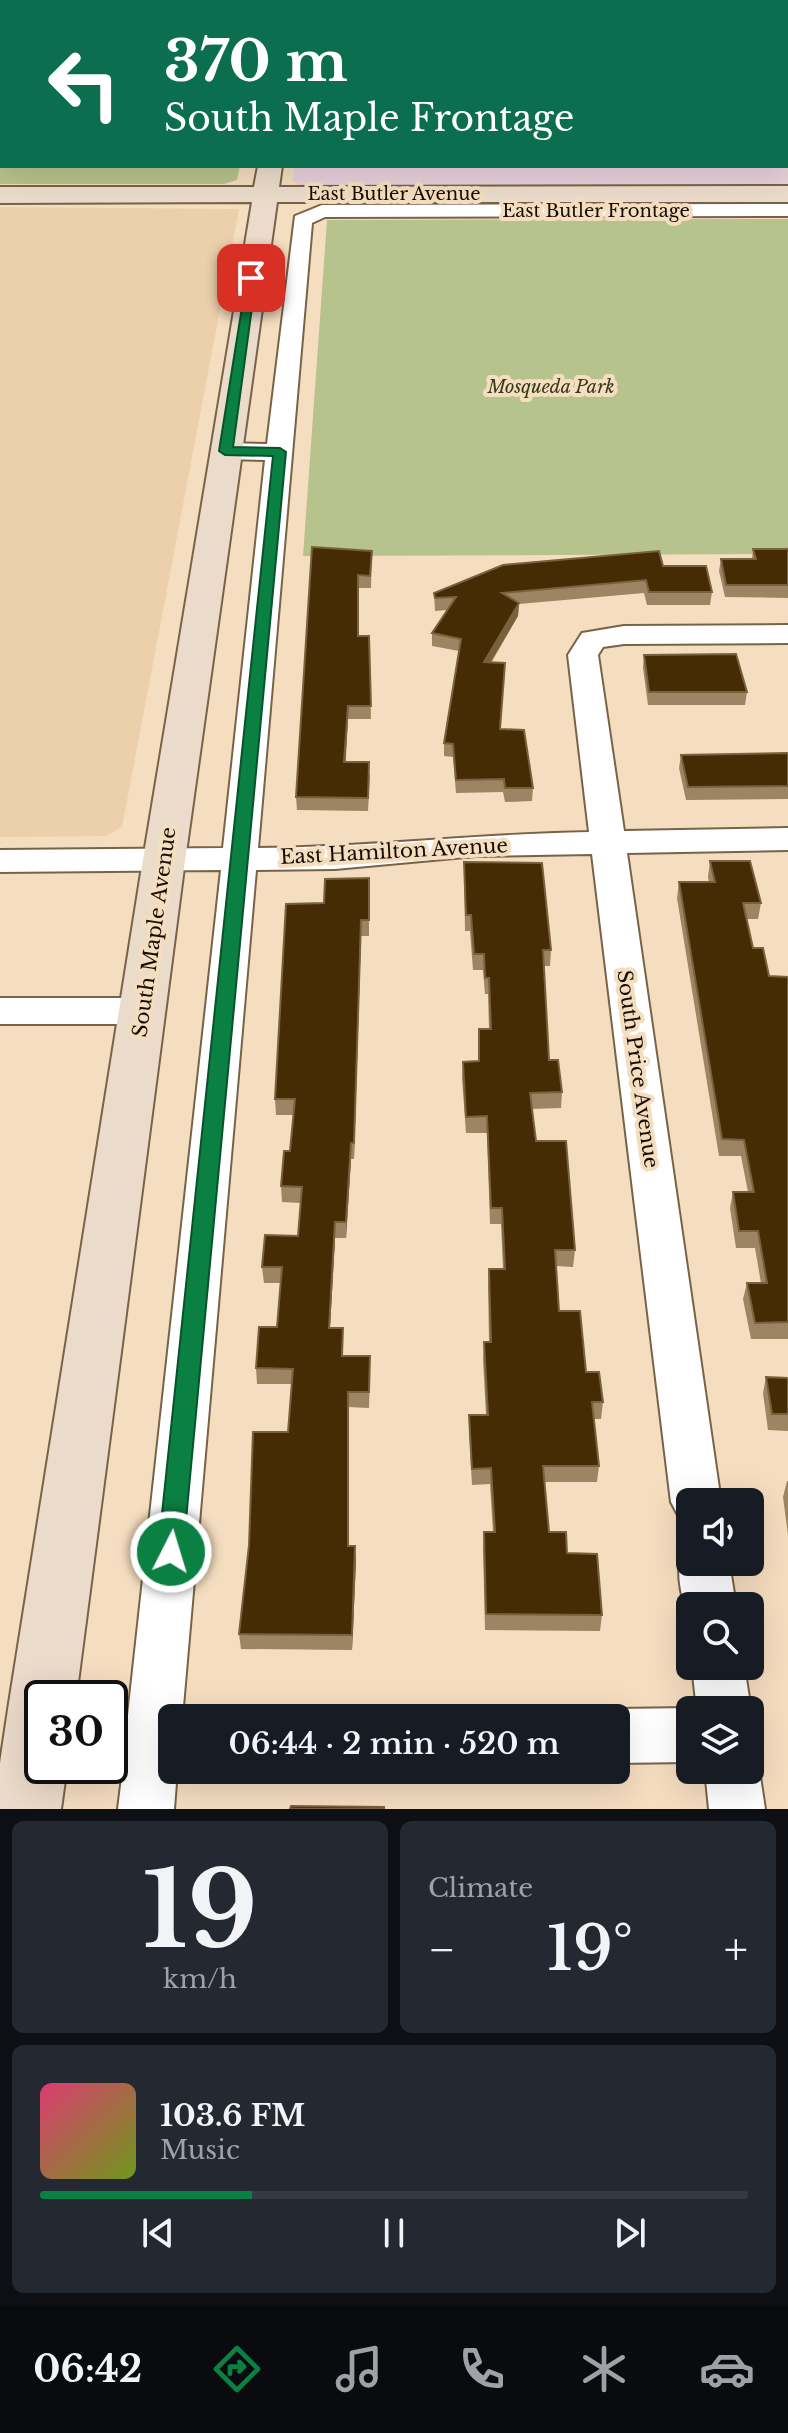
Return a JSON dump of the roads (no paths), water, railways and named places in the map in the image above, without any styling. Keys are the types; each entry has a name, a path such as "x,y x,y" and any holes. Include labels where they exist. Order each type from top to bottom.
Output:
{"main road":[{"name":"East Butler Avenue","path":"0,195 267,180 788,194"},
{"name":"South Maple Avenue","path":"40,1680 267,180"},
{"name":"South Maple Avenue","path":"27,1809 29,1784"}],"street":[{"name":"East Butler Frontage","path":"280,452 302,220 309,214 322,211 788,210"},
{"path":"146,1809 145,1742 280,452 225,451"},
{"name":"South Price Avenue","path":"694,1488 583,655 593,639 624,635 788,634"},
{"name":"East Hamilton Avenue","path":"0,861 335,858 476,845 788,839"},
{"path":"0,1011 142,1011"},
{"path":"630,1736 676,1735"},
{"path":"734,1784 737,1809"}],"park label":[{"name":"Mosqueda Park","path":"551,387"}]}
